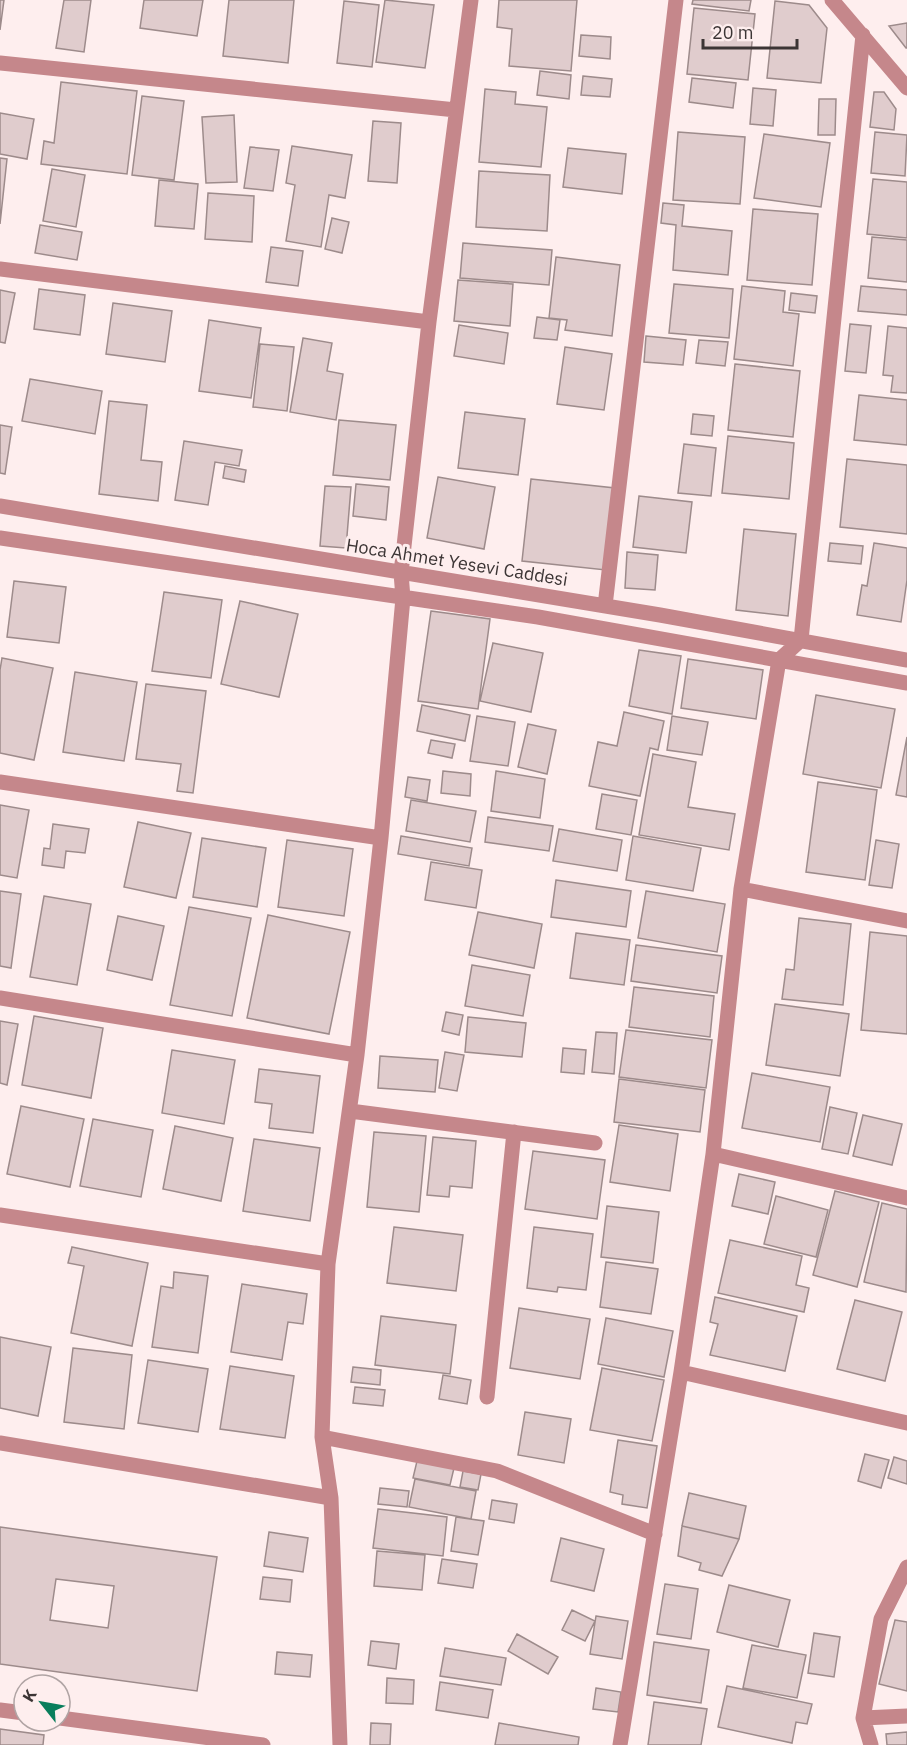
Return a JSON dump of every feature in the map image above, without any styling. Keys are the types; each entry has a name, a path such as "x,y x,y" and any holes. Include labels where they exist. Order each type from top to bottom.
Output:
{"street":[{"path":"340,1745 331,1498 322,1437 328,1264 357,1055 381,838 403,598 401,573 429,322 471,0"},
{"path":"605,606 676,0"},
{"path":"832,0 907,88"},
{"path":"620,1745 681,1372 713,1154 741,889 778,660 801,640 863,35"},
{"path":"0,63 456,110"},
{"path":"0,270 429,322"},
{"name":"Hoca Ahmet Yesevi Caddesi","path":"0,507 605,606 907,660"},
{"path":"0,538 538,617 907,683"},
{"path":"0,782 381,838"},
{"path":"741,889 907,921"},
{"path":"0,998 357,1055"},
{"path":"350,1111 595,1143"},
{"path":"487,1397 514,1132"},
{"path":"713,1154 907,1198"},
{"path":"0,1215 328,1264"},
{"path":"681,1372 907,1423"},
{"path":"322,1437 497,1471 655,1534"},
{"path":"0,1443 331,1498"},
{"path":"871,1745 863,1718 881,1619 907,1567"},
{"path":"863,1718 907,1716"},
{"path":"72,1720 263,1745"}],"building":[{"path":"0,0 4,0 0,30"},
{"path":"64,0 91,0 84,52 56,48"},
{"path":"144,0 203,0 197,36 140,28"},
{"path":"229,0 294,0 288,63 223,56"},
{"path":"385,0 434,5 425,68 376,62"},
{"path":"499,0 577,0 571,71 509,66 512,29 497,27"},
{"path":"693,0 751,0 749,11 692,4"},
{"path":"344,1 379,5 372,67 337,63"},
{"path":"775,1 809,5 827,28 821,83 767,78"},
{"path":"694,8 755,14 748,80 687,74"},
{"path":"907,23 907,48 906,48 889,26"},
{"path":"581,35 611,37 610,59 579,56"},
{"path":"540,71 571,75 569,99 537,95"},
{"path":"583,76 612,79 610,97 581,95"},
{"path":"692,78 736,83 733,108 689,102"},
{"path":"61,82 137,91 127,174 41,164 44,141 54,143"},
{"path":"753,88 776,90 773,126 750,124"},
{"path":"485,89 516,92 515,104 547,107 541,167 479,162"},
{"path":"874,92 884,92 896,109 894,130 870,127"},
{"path":"142,96 184,101 174,180 132,175"},
{"path":"819,99 836,99 835,135 818,135"},
{"path":"0,113 34,119 27,159 0,154"},
{"path":"234,115 237,182 206,183 202,117"},
{"path":"373,121 401,123 397,183 368,181"},
{"path":"678,132 745,137 740,204 673,200"},
{"path":"875,132 907,135 905,176 871,173"},
{"path":"764,134 830,143 821,207 754,198"},
{"path":"292,146 352,155 345,198 329,195 321,247 286,241 295,185 286,183"},
{"path":"250,147 279,150 273,191 244,188"},
{"path":"568,148 626,154 622,194 563,187"},
{"path":"0,158 7,159 0,224"},
{"path":"52,169 85,175 76,227 43,221"},
{"path":"479,171 550,175 547,231 476,227"},
{"path":"873,179 907,182 907,238 867,234"},
{"path":"159,180 198,184 194,229 155,226"},
{"path":"208,193 254,196 252,242 205,239"},
{"path":"663,203 684,205 682,226 732,231 728,275 673,270 676,225 661,223"},
{"path":"753,209 818,214 812,285 747,280"},
{"path":"332,218 349,222 342,253 325,249"},
{"path":"40,225 82,232 77,260 35,253"},
{"path":"872,237 907,240 907,282 868,278"},
{"path":"463,243 552,250 549,285 460,278"},
{"path":"271,247 303,251 298,286 266,282"},
{"path":"556,257 620,265 612,336 565,330 567,320 549,318"},
{"path":"458,280 513,284 510,326 454,321"},
{"path":"674,284 733,289 729,338 669,333"},
{"path":"742,286 785,291 783,312 799,314 793,366 734,359"},
{"path":"861,286 907,290 907,315 858,311"},
{"path":"39,289 85,295 80,335 34,329"},
{"path":"0,290 15,293 5,343 0,342"},
{"path":"791,293 817,296 815,313 789,310"},
{"path":"113,303 172,311 165,362 106,354"},
{"path":"537,317 560,320 557,340 534,338"},
{"path":"209,320 261,328 251,398 199,391"},
{"path":"850,324 871,326 866,373 845,371"},
{"path":"459,325 508,333 504,364 454,356"},
{"path":"888,326 907,328 907,393 891,392 893,376 883,375"},
{"path":"646,336 686,340 683,365 644,362"},
{"path":"303,338 332,343 327,371 343,374 336,420 290,412"},
{"path":"699,340 728,342 725,366 696,363"},
{"path":"260,344 294,347 287,411 253,407"},
{"path":"565,347 612,354 604,410 557,404"},
{"path":"735,364 800,371 793,437 728,430"},
{"path":"30,379 102,391 95,434 22,421"},
{"path":"859,395 907,400 907,445 854,440"},
{"path":"109,401 147,405 141,460 162,462 158,501 99,494"},
{"path":"465,412 525,419 518,475 458,468"},
{"path":"693,414 714,416 712,436 691,434"},
{"path":"339,420 396,425 390,480 333,475"},
{"path":"0,425 12,427 5,474 0,473"},
{"path":"728,436 794,443 789,499 722,493"},
{"path":"184,441 242,450 239,466 215,462 208,505 175,500"},
{"path":"684,444 716,448 711,496 678,493"},
{"path":"847,459 907,465 907,534 840,527"},
{"path":"225,466 246,470 244,482 223,478"},
{"path":"438,477 495,487 484,549 427,538"},
{"path":"531,479 615,488 606,570 522,561"},
{"path":"356,484 389,487 386,520 353,516"},
{"path":"325,486 351,487 346,548 320,546"},
{"path":"639,496 692,502 686,553 633,547"},
{"path":"744,529 796,534 788,616 736,610"},
{"path":"830,543 863,546 861,564 828,561"},
{"path":"874,543 907,548 907,580 901,622 857,615 862,585 867,586"},
{"path":"627,552 658,555 655,590 625,588"},
{"path":"14,581 66,587 59,643 7,637"},
{"path":"164,592 222,600 211,678 152,671"},
{"path":"240,601 298,614 279,697 221,684"},
{"path":"431,611 490,619 478,709 418,701"},
{"path":"493,643 543,653 531,712 480,701"},
{"path":"639,650 681,656 672,714 629,706"},
{"path":"2,658 53,668 34,760 0,753"},
{"path":"688,659 763,670 756,719 681,708"},
{"path":"75,672 137,682 124,761 63,752"},
{"path":"146,684 206,691 193,793 177,791 181,764 136,759"},
{"path":"816,695 895,709 881,788 803,774"},
{"path":"422,705 470,715 465,741 417,731"},
{"path":"624,712 664,721 658,750 650,748 640,796 589,786 598,742 617,746"},
{"path":"477,716 515,722 508,766 470,761"},
{"path":"672,716 708,722 702,755 667,750"},
{"path":"528,724 556,730 547,774 518,767"},
{"path":"907,737 907,797 896,795"},
{"path":"431,740 455,744 452,758 428,753"},
{"path":"653,754 696,762 688,807 735,814 729,850 639,835"},
{"path":"443,771 471,774 470,796 441,793"},
{"path":"496,771 545,779 540,818 491,811"},
{"path":"408,777 430,780 427,801 405,797"},
{"path":"818,782 877,790 865,880 806,872"},
{"path":"602,794 637,800 631,835 596,829"},
{"path":"411,800 476,811 470,842 406,831"},
{"path":"0,805 29,810 17,878 0,875"},
{"path":"488,817 553,826 549,851 485,842"},
{"path":"138,822 191,833 176,898 124,887"},
{"path":"53,824 89,829 85,853 66,851 64,868 42,865 44,848 50,849"},
{"path":"559,829 622,840 617,871 553,861"},
{"path":"401,836 472,848 469,866 398,854"},
{"path":"633,836 701,848 693,891 626,880"},
{"path":"202,838 266,848 257,907 193,897"},
{"path":"287,840 353,849 344,916 278,907"},
{"path":"876,840 899,844 892,888 869,885"},
{"path":"431,862 482,870 476,908 425,900"},
{"path":"556,880 631,891 626,927 551,917"},
{"path":"0,891 21,894 11,968 0,966"},
{"path":"646,891 725,904 717,952 638,938"},
{"path":"44,896 91,904 77,985 30,977"},
{"path":"189,907 251,918 232,1016 170,1005"},
{"path":"478,912 542,924 534,968 469,955"},
{"path":"268,915 350,932 329,1034 247,1018"},
{"path":"118,916 164,926 152,980 107,970"},
{"path":"799,918 851,924 843,1005 782,999 786,969 794,970"},
{"path":"870,932 907,936 907,1034 861,1030"},
{"path":"576,933 630,940 624,985 570,978"},
{"path":"636,945 722,956 717,993 631,981"},
{"path":"472,965 530,975 523,1016 465,1006"},
{"path":"634,987 714,996 710,1037 629,1027"},
{"path":"775,1004 849,1014 840,1076 766,1065"},
{"path":"446,1012 463,1015 459,1035 442,1031"},
{"path":"34,1016 103,1028 91,1098 22,1085"},
{"path":"468,1017 526,1023 522,1057 465,1052"},
{"path":"0,1021 18,1024 7,1085 0,1083"},
{"path":"626,1030 712,1040 706,1088 619,1077"},
{"path":"596,1032 617,1033 614,1074 592,1072"},
{"path":"563,1048 586,1050 584,1074 561,1072"},
{"path":"172,1050 235,1060 224,1124 162,1113"},
{"path":"445,1052 464,1055 457,1091 439,1088"},
{"path":"380,1056 438,1060 435,1092 378,1088"},
{"path":"259,1069 320,1076 313,1133 269,1128 272,1104 255,1102"},
{"path":"752,1073 830,1087 820,1142 742,1128"},
{"path":"619,1079 705,1090 700,1132 614,1122"},
{"path":"21,1106 84,1119 70,1187 7,1174"},
{"path":"830,1107 857,1113 848,1154 822,1149"},
{"path":"863,1115 902,1124 892,1165 853,1156"},
{"path":"93,1119 153,1130 141,1197 80,1186"},
{"path":"619,1125 678,1134 670,1191 610,1182"},
{"path":"175,1126 233,1138 221,1201 163,1189"},
{"path":"374,1132 426,1136 419,1212 367,1207"},
{"path":"433,1137 476,1141 472,1188 450,1186 449,1197 427,1195"},
{"path":"254,1139 320,1148 310,1221 243,1211"},
{"path":"533,1151 605,1160 597,1219 525,1209"},
{"path":"739,1174 775,1182 768,1214 732,1206"},
{"path":"835,1191 879,1202 857,1287 813,1275"},
{"path":"776,1196 828,1210 816,1257 764,1244"},
{"path":"882,1203 907,1209 906,1292 864,1282"},
{"path":"607,1206 659,1212 653,1263 601,1257"},
{"path":"394,1227 463,1235 456,1291 387,1283"},
{"path":"534,1227 593,1234 586,1290 558,1287 557,1292 527,1288"},
{"path":"730,1240 802,1256 796,1285 809,1288 804,1312 718,1293"},
{"path":"72,1247 148,1263 132,1346 71,1333 84,1266 68,1263"},
{"path":"606,1262 658,1269 651,1314 600,1307"},
{"path":"174,1272 208,1276 198,1353 152,1347 161,1286 173,1288"},
{"path":"242,1284 307,1294 303,1324 288,1322 282,1360 231,1352"},
{"path":"715,1297 797,1316 785,1371 710,1355 718,1324 710,1322"},
{"path":"855,1300 902,1312 885,1381 837,1369"},
{"path":"519,1308 590,1319 580,1379 510,1368"},
{"path":"381,1316 456,1325 450,1374 375,1365"},
{"path":"606,1318 673,1331 664,1377 598,1364"},
{"path":"0,1337 51,1347 38,1416 0,1408"},
{"path":"73,1348 132,1355 124,1429 64,1422"},
{"path":"148,1360 208,1369 198,1432 138,1423"},
{"path":"230,1366 294,1376 285,1438 220,1429"},
{"path":"353,1367 381,1370 380,1385 351,1382"},
{"path":"602,1368 664,1380 652,1441 590,1430"},
{"path":"443,1375 471,1380 467,1404 439,1399"},
{"path":"355,1387 385,1390 383,1406 353,1403"},
{"path":"525,1412 571,1419 564,1463 518,1455"},
{"path":"618,1440 657,1446 647,1508 622,1504 623,1495 610,1492"},
{"path":"865,1454 889,1460 881,1488 858,1481"},
{"path":"894,1457 907,1461 907,1484 888,1478"},
{"path":"417,1461 454,1468 450,1485 413,1478"},
{"path":"463,1471 481,1474 478,1490 460,1487"},
{"path":"415,1479 476,1491 471,1519 409,1507"},
{"path":"380,1488 409,1491 407,1507 378,1504"},
{"path":"689,1493 746,1506 739,1539 682,1526"},
{"path":"492,1500 517,1504 514,1523 489,1519"},
{"path":"378,1509 447,1517 443,1556 373,1548"},
{"path":"456,1517 484,1521 478,1555 451,1551"},
{"path":"682,1526 739,1539 722,1576 699,1570 701,1563 678,1556"},
{"path":"0,1527 217,1557 197,1691 0,1664","holes":["56,1579 114,1586 108,1628 50,1620"]},
{"path":"269,1532 308,1538 303,1572 264,1566"},
{"path":"561,1538 604,1549 594,1591 551,1581"},
{"path":"377,1551 425,1555 422,1590 374,1586"},
{"path":"442,1559 477,1564 473,1588 438,1583"},
{"path":"263,1577 292,1580 290,1602 260,1599"},
{"path":"665,1584 698,1589 691,1639 657,1634"},
{"path":"729,1585 790,1600 778,1647 717,1632"},
{"path":"572,1610 595,1621 585,1641 562,1630"},
{"path":"596,1616 628,1621 622,1659 590,1654"},
{"path":"895,1620 907,1622 907,1691 879,1684"},
{"path":"814,1633 840,1637 834,1677 808,1673"},
{"path":"517,1634 558,1657 548,1674 508,1651"},
{"path":"371,1641 399,1644 396,1669 368,1665"},
{"path":"654,1642 709,1650 701,1703 647,1695"},
{"path":"752,1645 806,1655 797,1698 743,1688"},
{"path":"445,1648 506,1658 501,1685 440,1676"},
{"path":"277,1652 312,1655 310,1677 275,1674"},
{"path":"387,1678 414,1680 413,1704 386,1703"},
{"path":"440,1682 493,1690 488,1718 436,1710"},
{"path":"727,1686 812,1704 807,1724 796,1722 792,1743 718,1727"},
{"path":"596,1688 621,1692 618,1712 593,1709"},
{"path":"654,1702 707,1709 701,1745 648,1745"},
{"path":"371,1723 391,1724 390,1745 370,1745"},
{"path":"499,1723 579,1737 578,1745 495,1745"},
{"path":"0,1729 12,1731 12,1733 44,1735 43,1745 0,1745"},
{"path":"907,1732 907,1745 887,1745 886,1734"}]}
